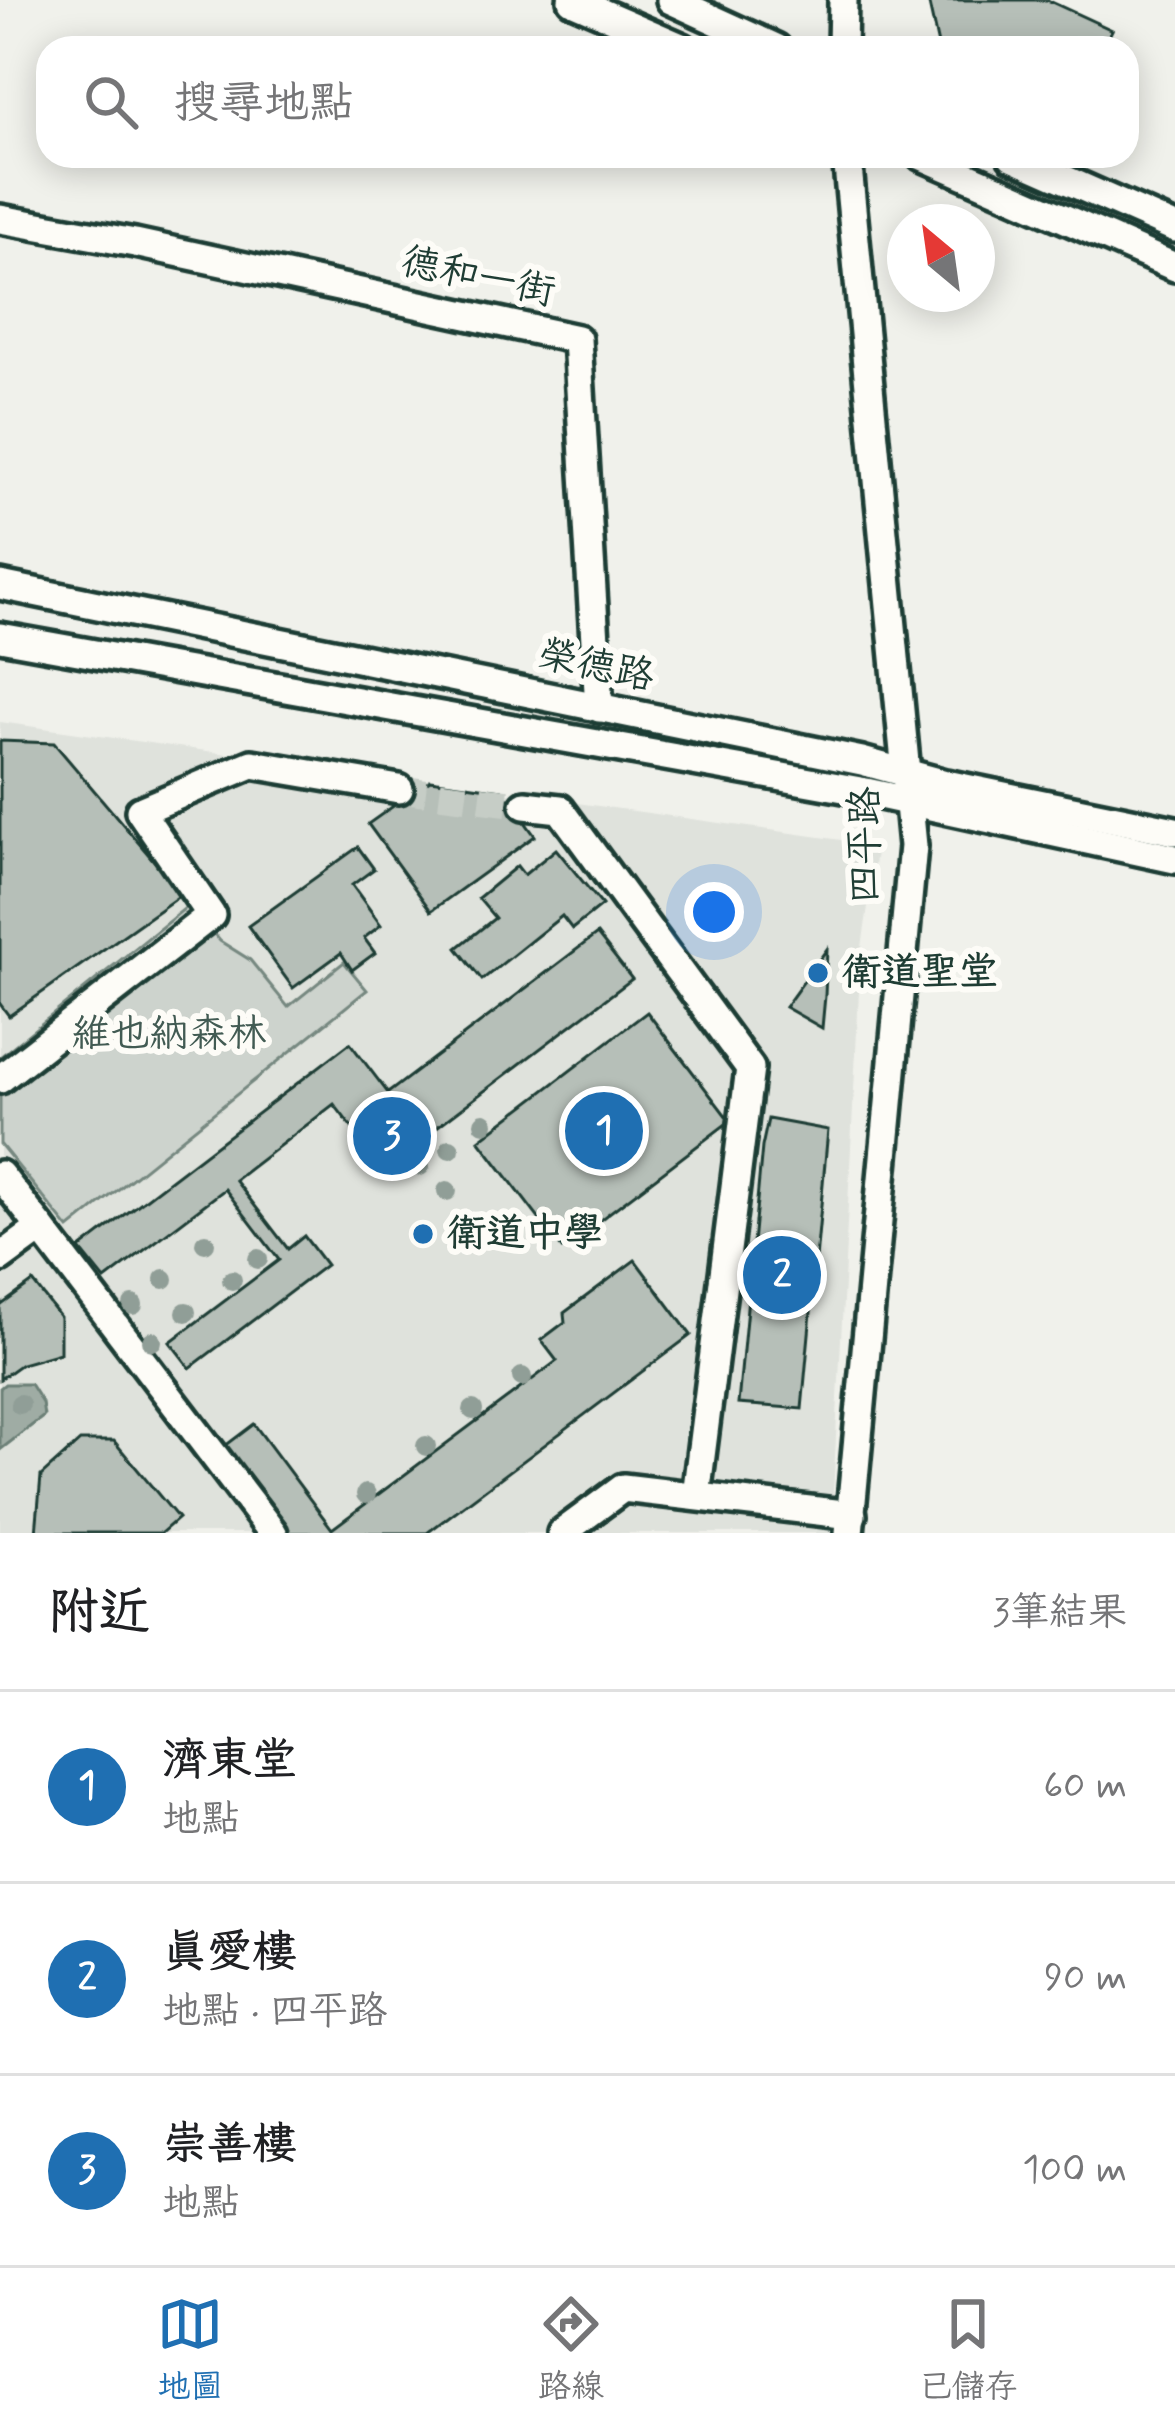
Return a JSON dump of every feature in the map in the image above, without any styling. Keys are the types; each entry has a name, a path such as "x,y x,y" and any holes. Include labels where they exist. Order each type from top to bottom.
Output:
{"street":[{"path":"572,0 655,36"},
{"path":"670,0 750,36"},
{"path":"842,36 843,0"},
{"name":"四平路","path":"848,168 913,846 850,1524"},
{"path":"949,168 1175,267"},
{"path":"1039,168 1175,228"},
{"name":"德和一街","path":"0,219 135,243 577,339 599,708"},
{"name":"榮德路","path":"0,585 1175,831"},
{"name":"榮德路","path":"0,638 908,801 1175,859"},
{"path":"0,1078 211,915 140,812 252,764 400,789"},
{"path":"525,805 560,809 751,1068 696,1496"},
{"path":"0,1175 273,1533"},
{"path":"0,1258 41,1228"},
{"path":"562,1533 622,1488 696,1496 850,1524"}],"shaded area":[{"name":"衛道中學","path":"0,722 877,845 861,954 831,1533 0,1533"},
{"path":"30,1384 44,1416 0,1450 0,1388"}],"green space":[{"name":"維也納森林","path":"190,904 220,941 250,960 288,1007 344,962 367,990 69,1229 0,1144 0,1057"}],"building":[{"path":"928,0 1047,0 1112,30 1109,36 936,36"},
{"path":"0,741 54,743 182,894 9,1016 0,1004"},
{"path":"430,780 502,790 535,836 431,911 368,824"},
{"path":"358,847 374,869 352,885 381,925 364,938 375,953 352,970 341,953 293,988 248,926"},
{"path":"556,849 602,905 572,929 562,916 482,980 457,948 495,918 478,898 517,866 524,875"},
{"path":"597,934 632,979 383,1168 334,1104 235,1180 288,1249 304,1236 326,1265 190,1368 170,1342 279,1260 225,1189 105,1280 80,1249 350,1043 388,1093"},
{"name":"衛道聖堂","path":"827,949 825,996 822,1028 785,1007"},
{"path":"647,1012 730,1121 562,1249 479,1140"},
{"path":"768,1119 828,1130 802,1409 738,1404"},
{"path":"635,1260 691,1335 427,1533 284,1533 221,1449 254,1424 332,1529 557,1361 541,1340 565,1322 564,1313"},
{"path":"33,1282 60,1317 60,1353 21,1364 0,1379 0,1306"},
{"path":"80,1441 114,1441 178,1518 161,1533 36,1533 41,1476"}],"tunnel":[{"path":"399,789 525,805"}],"place":[{"name":"衛道聖堂","path":"818,973"},
{"name":"濟東堂","path":"604,1131"},
{"name":"崇善樓","path":"392,1136"},
{"name":"衛道中學","path":"423,1234"},
{"name":"真愛樓","path":"782,1275"}]}
